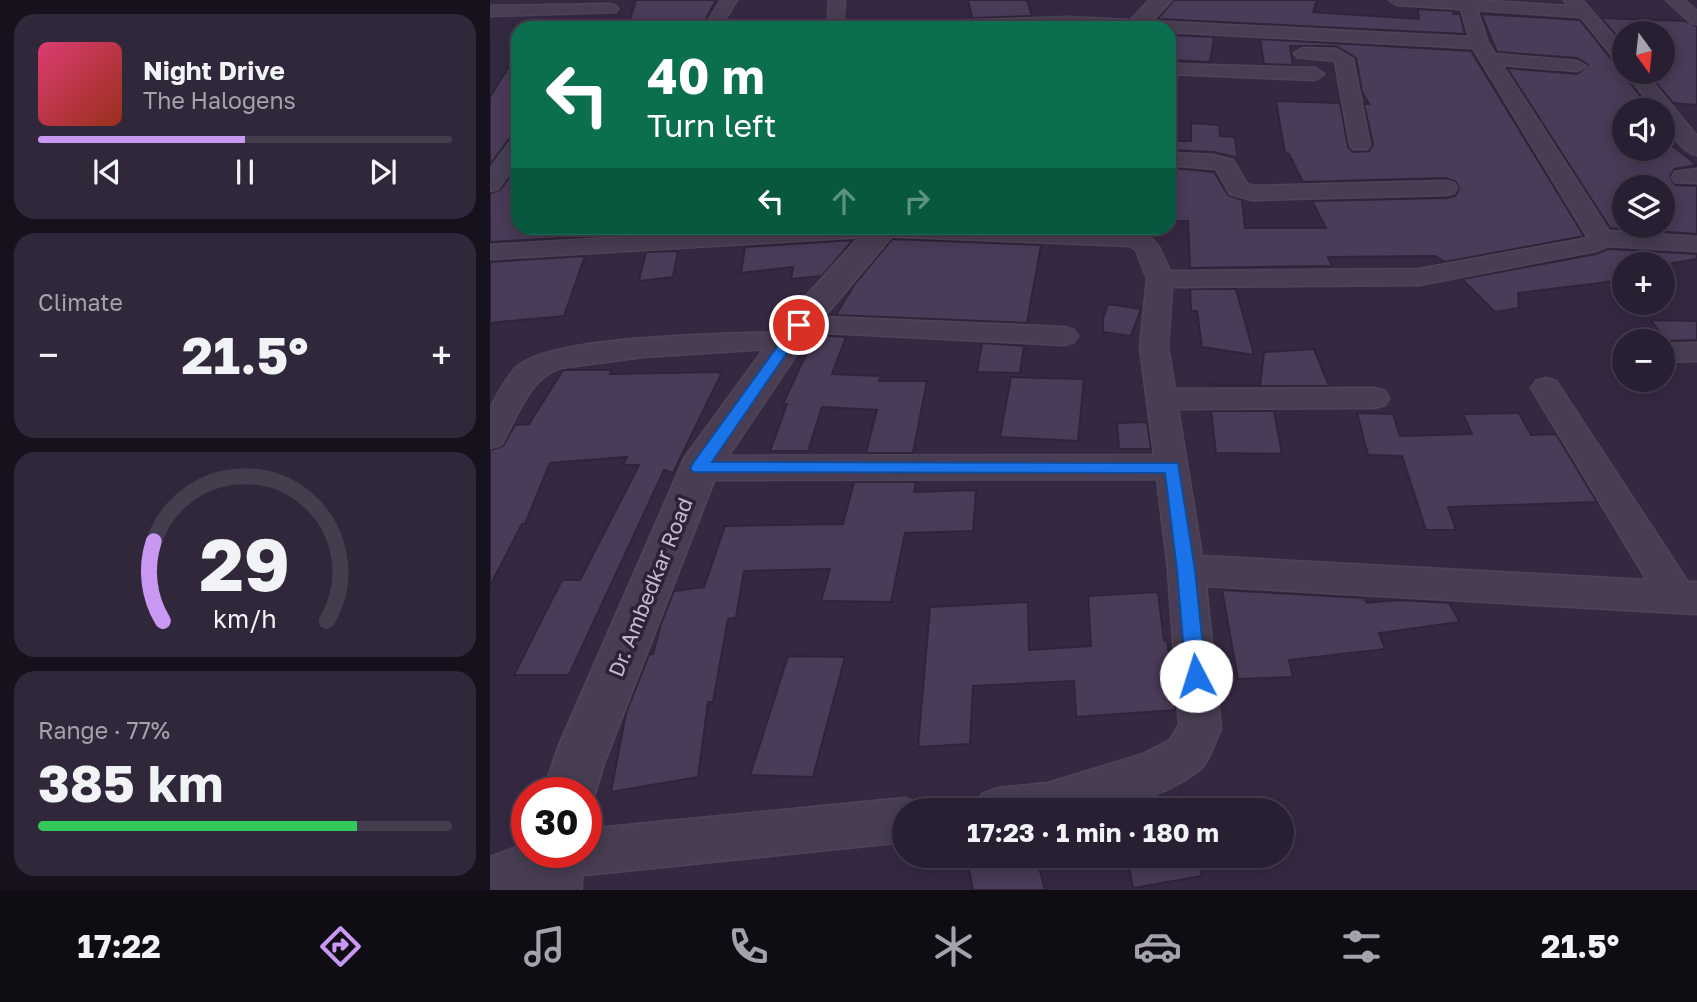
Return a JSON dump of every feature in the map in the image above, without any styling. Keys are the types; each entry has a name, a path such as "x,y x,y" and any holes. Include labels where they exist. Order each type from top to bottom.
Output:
{"street":[{"path":"716,21 729,0"},
{"path":"836,21 837,0"},
{"path":"1141,21 1161,0"},
{"path":"1396,0 1586,12"},
{"path":"1572,0 1586,12 1612,44"},
{"path":"1674,0 1697,19"},
{"path":"490,11 613,5"},
{"path":"603,21 613,5"},
{"path":"1468,6 1484,51 1569,190 1602,238"},
{"path":"1176,29 1268,32 1484,51 1577,66"},
{"path":"1268,32 1266,45 1276,53 1336,54 1344,59 1360,145"},
{"path":"1176,69 1315,74"},
{"path":"1644,84 1697,149"},
{"path":"503,175 511,159"},
{"path":"1176,159 1213,161 1225,165 1238,190 1252,193 1446,188"},
{"path":"490,252 768,235"},
{"name":"Dr. Ambedkar Road","path":"574,777 699,468 793,333 876,235"},
{"path":"1045,235 1138,239 1147,247 1160,279 1154,347 1186,570 1200,729 1185,755 1150,773 1070,798"},
{"path":"1160,279 1419,277 1588,247 1602,238 1697,244"},
{"path":"490,436 524,376 539,365 556,359 793,333 1064,337"},
{"path":"1675,353 1697,352"},
{"path":"1546,388 1688,598"},
{"path":"1162,399 1374,398"},
{"path":"699,468 1172,467"},
{"path":"1186,570 1688,598"},
{"path":"602,856 892,822"},
{"path":"490,880 535,868"}],"building":[{"path":"636,0 716,0 705,21 629,21"},
{"path":"968,0 1027,0 1032,16 972,18"},
{"path":"1174,0 1317,0 1313,12 1419,19 1418,9 1453,11 1453,14 1460,14 1465,34 1157,19"},
{"path":"1481,14 1580,20 1612,60 1612,84 1631,84 1642,98 1612,98 1612,161 1675,161 1675,148 1697,165 1675,169 1671,175 1612,175 1612,228 1507,68 1577,74 1588,65 1577,58 1497,52"},
{"path":"1601,18 1685,21 1697,26 1697,105 1675,103 1675,98 1669,98 1657,84 1675,84 1675,21 1612,21 1612,30"},
{"path":"1176,35 1214,37 1210,62 1176,60"},
{"path":"1260,39 1471,51 1584,236 1445,262 1435,256 1328,257 1332,266 1190,268 1188,221 1176,221 1176,168 1214,172 1228,195 1242,200 1245,228 1326,228 1312,201 1446,198 1455,196 1459,189 1456,182 1446,178 1303,182 1289,154 1285,153 1276,101 1340,103 1348,147 1353,152 1369,151 1373,144 1364,104 1369,104 1362,92 1356,58 1336,46 1290,46 1293,65 1264,64"},
{"path":"511,63 511,139 490,165 490,97"},
{"path":"1191,123 1219,125 1220,136 1235,137 1238,163 1234,157 1214,152 1176,150 1176,141 1191,141"},
{"path":"511,175 511,235 592,236 490,242 490,193 500,190"},
{"path":"1675,185 1697,186 1697,234 1675,232"},
{"path":"892,239 1041,245 1027,323 836,315 854,285"},
{"path":"853,240 822,276 791,279 793,267 741,273 745,247"},
{"path":"1608,249 1661,252 1612,252 1612,281 1518,293 1519,308 1495,312 1462,279 1596,254"},
{"path":"678,251 673,277 639,281 646,252"},
{"path":"1675,253 1697,254 1697,259 1675,263"},
{"path":"585,256 564,316 490,323 490,262"},
{"path":"1190,289 1236,289 1254,355 1202,347 1197,311 1191,311"},
{"path":"1108,304 1141,309 1131,336 1103,332 1103,319"},
{"path":"1651,320 1697,321 1697,340 1675,341 1675,329 1657,329"},
{"path":"815,335 846,337 832,374 881,376 879,381 927,381 913,453 866,453 877,410 822,407 808,451 770,451 787,404 783,404"},
{"path":"982,343 1024,346 1020,373 977,372"},
{"path":"1314,349 1329,386 1260,386 1264,352"},
{"path":"563,370 612,370 610,374 722,372 673,473 664,470 569,675 514,675 562,580 580,580 639,465 623,465 627,457 550,463 525,524 522,524 490,586 490,450 503,446 515,425 529,424"},
{"path":"1011,377 1084,379 1078,441 1000,437"},
{"path":"1208,384 1260,386 1209,386"},
{"path":"1211,411 1274,411 1282,454 1216,453"},
{"path":"1357,413 1393,414 1400,436 1472,434 1463,414 1519,413 1531,435 1556,434 1597,502 1448,507 1456,530 1426,530 1402,456 1368,455"},
{"path":"1147,422 1151,449 1119,449 1117,423"},
{"path":"854,482 916,482 914,492 976,490 973,531 905,533 891,602 821,601 830,569 744,571 736,618 728,619 713,702 708,702 698,777 611,792 626,713 649,655 653,654 674,591 704,587 725,526 843,524"},
{"path":"1222,590 1364,598 1367,603 1398,600 1449,603 1460,622 1379,633 1385,649 1289,660 1293,677 1238,679"},
{"path":"1158,592 1164,641 1167,640 1173,681 1175,710 1076,717 1074,681 973,686 970,744 918,747 930,607 1028,602 1029,650 1091,646 1088,596"},
{"path":"788,656 845,657 813,777 750,775"},
{"path":"969,868 1039,868 1045,890 973,890"},
{"path":"1129,868 1200,868 1202,876 1133,888"}],"route":[{"path":"799,325 699,468 1172,467 1186,570 1196,676"}]}
